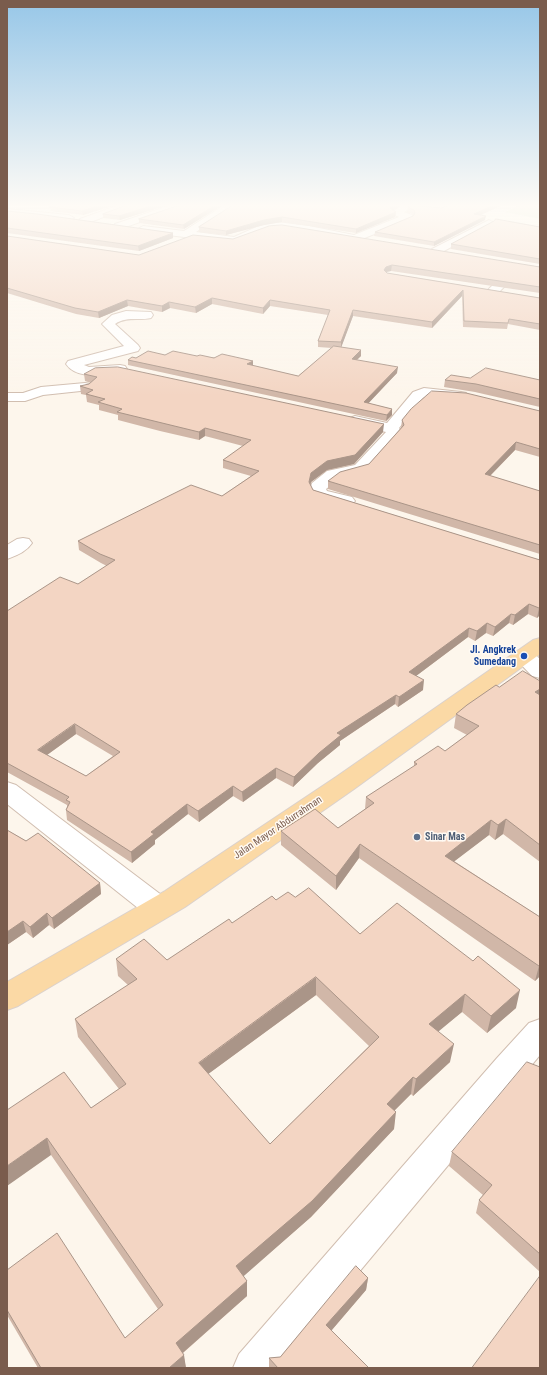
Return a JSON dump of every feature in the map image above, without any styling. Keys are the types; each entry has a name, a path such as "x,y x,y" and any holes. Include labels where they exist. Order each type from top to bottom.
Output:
{"main road":[{"name":"Jalan Mayor Abdurrahman","path":"7,997 158,908 345,783 472,691 535,657"}],"street":[{"path":"134,372 111,368 94,371 77,367 74,364 133,348 108,324 113,319 128,314 147,315"},
{"path":"7,397 25,397 41,391 85,387"},
{"path":"391,428 418,395 424,392 451,394 474,399"},
{"path":"343,418 391,428"},
{"path":"363,506 320,494 318,487 333,474 361,468 394,432 391,428"},
{"path":"7,553 23,544"},
{"path":"7,791 158,908"},
{"path":"253,1368 533,1052"}],"building":[{"path":"7,268 385,268 384,270 387,273 540,298 540,324 509,319 508,323 464,321 463,290 432,322 353,310 341,342 318,341 330,310 270,300 263,308 212,298 195,307 169,302 162,306 127,300 98,312 75,308 7,288"},
{"path":"413,268 540,268 540,287"},
{"path":"334,346 361,350 352,359 398,367 364,402 392,409 387,415 128,360 132,357 136,358 148,351 165,355 173,351 214,358 222,354 253,361 247,364 298,376"},
{"path":"118,367 384,424 355,455 327,461 311,473 309,482 313,490 540,560 540,608 529,604 515,615 511,614 495,627 487,623 477,631 469,628 409,672 424,680 399,697 396,695 337,733 341,735 319,753 294,777 276,768 242,792 233,786 198,811 187,804 151,832 154,834 131,852 66,810 70,802 66,800 69,797 7,763 7,611 60,577 78,584 115,560 100,554 78,541 191,485 222,496 259,471 223,460 251,440 205,428 199,432 117,412 122,409 98,402 105,399 86,394 93,390 80,386 89,384 97,377 84,374 95,368","holes":["75,724 120,752 86,776 38,750"]},
{"path":"486,368 540,380 540,399 476,384 445,380 451,375 470,378"},
{"path":"432,391 466,393 540,411 540,449 516,442 485,474 540,491 540,545 328,481 340,472 369,464 404,425 402,420 411,409"},
{"path":"523,671 540,681 540,689 535,692 540,695 540,845 506,819 498,825 491,820 445,856 540,917 539,966 360,844 336,876 281,831 315,809 338,828 374,803 366,797 417,764 414,762 438,746 445,751 479,726 456,714 496,685 499,687"},
{"path":"7,830 26,841 38,833 100,883 52,918 47,913 30,927 23,921 7,932"},
{"path":"309,888 360,934 397,903 473,961 478,956 520,990 491,1016 465,994 429,1024 454,1044 416,1079 413,1077 387,1104 396,1112 312,1201 236,1266 247,1281 176,1343 184,1355 169,1368 41,1368 7,1310 7,1270 57,1233 125,1338 163,1305 47,1138 7,1166 7,1110 64,1072 91,1108 126,1084 75,1019 137,979 116,959 144,939 167,960 229,919 232,923 272,896 276,900 288,892 295,897","holes":["316,977 379,1037 270,1144 199,1063"]},
{"path":"527,1062 540,1067 540,1254 479,1200 492,1185 452,1152"},
{"path":"356,1266 368,1278 326,1325 369,1368 278,1368 269,1358 280,1357"},
{"path":"540,1276 540,1368 472,1368"}],"place":[{"name":"Jl. Angkrek Sumedang","path":"524,656"},
{"name":"Sinar Mas","path":"417,837"}]}
